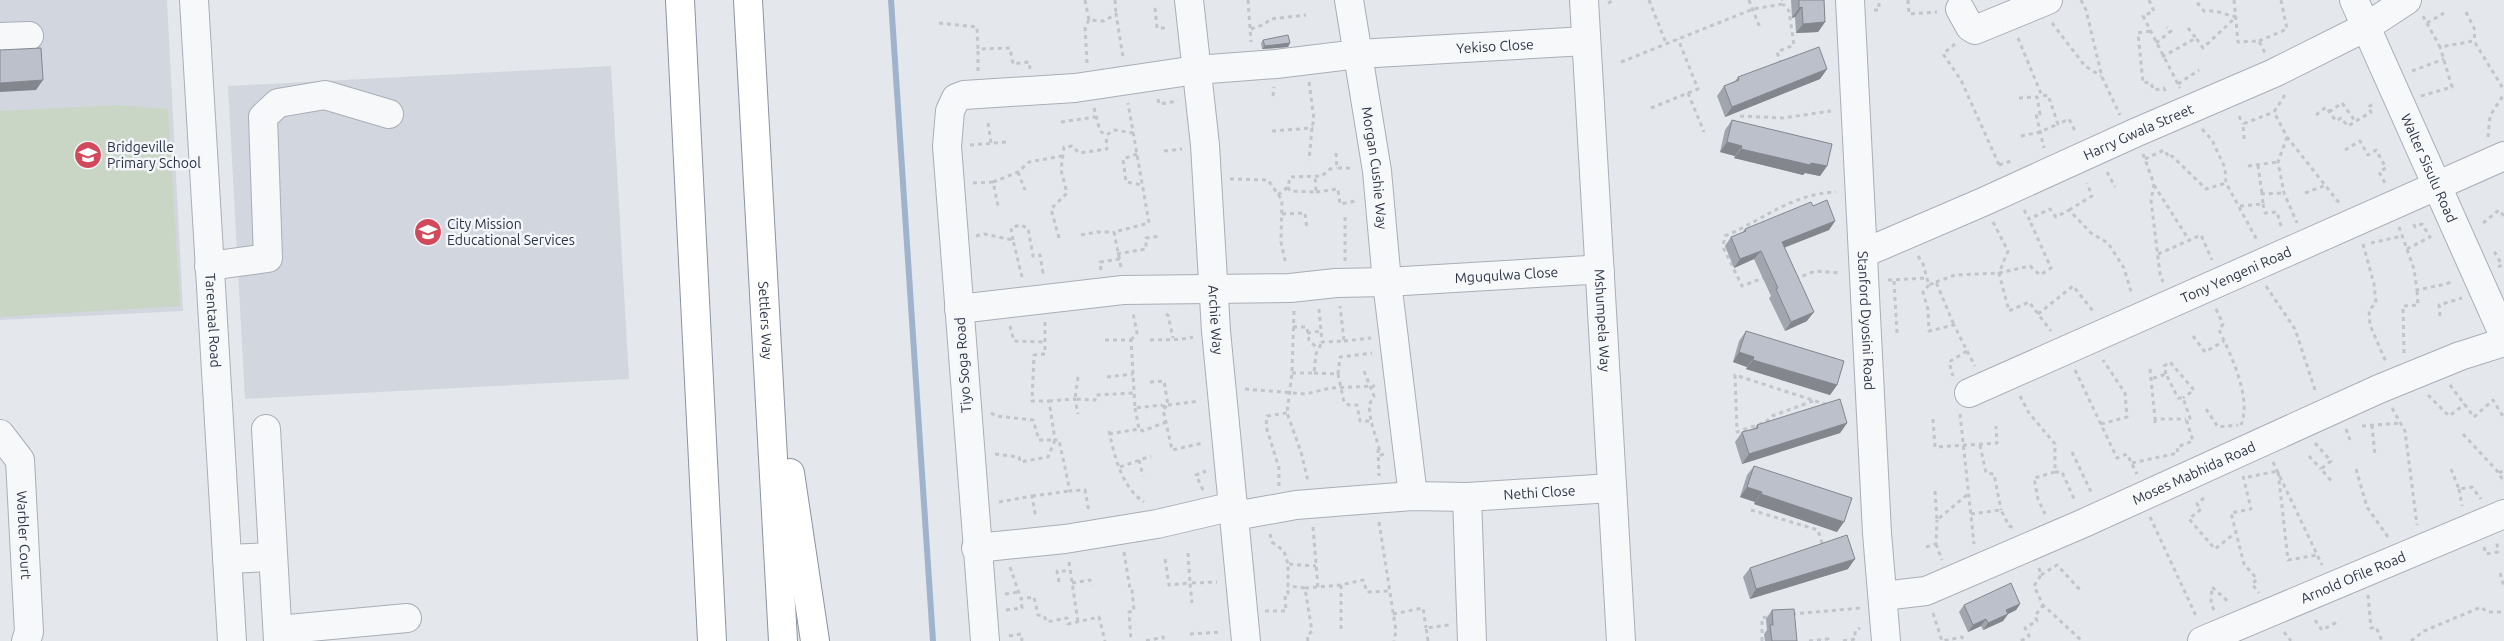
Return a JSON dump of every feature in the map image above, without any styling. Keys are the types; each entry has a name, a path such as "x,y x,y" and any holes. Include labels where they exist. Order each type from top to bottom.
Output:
{"highway":[{"path":"680,0 712,641"},
{"name":"Settlers Way","path":"748,0 783,641"},
{"path":"767,321 815,641"},
{"path":"697,641 706,543"}],"street":[{"name":"Tarentaal Road","path":"194,0 232,641"},
{"name":"Archie Way","path":"1189,0 1206,179 1222,393 1210,444 1227,511 1240,581 1244,628"},
{"name":"Morgan Cushie Way","path":"1350,0 1379,197 1399,282 1395,350 1413,496"},
{"name":"Mshumpela Way","path":"1584,0 1621,641"},
{"name":"Stanford Dyosini Road","path":"1850,0 1877,533 1871,607 1886,641"},
{"name":"Walter Sisulu Road","path":"2354,0 2504,336"},
{"path":"1960,9 1972,30 2046,1"},
{"name":"Harry Gwala Street","path":"1864,264 1904,235 2046,173 2098,163 2134,133 2282,69 2366,26 2415,8"},
{"path":"0,37 29,36"},
{"name":"Yekiso Close","path":"964,95 1034,91 1126,81 1196,70 1307,61 1358,54 1586,41"},
{"path":"209,266 268,258 263,117 278,103 325,95 389,114"},
{"name":"Tiyo Soga Road","path":"964,95 956,98 951,105 947,146 976,548 985,641"},
{"name":"Tony Yengeni Road","path":"1964,396 2297,249 2358,234 2397,203 2497,159"},
{"name":"Mguqulwa Close","path":"959,309 1005,304 1037,292 1321,285 1588,270 1600,272"},
{"name":"Moses Mabhida Road","path":"1871,607 1926,591 2055,536 2324,414 2406,373 2504,342"},
{"path":"266,429 278,635 407,618"},
{"name":"Warbler Court","path":"0,434 20,460 29,632 26,641"},
{"name":"Nethi Close","path":"976,548 1093,534 1227,511 1413,496 1467,497 1612,488"},
{"path":"1467,497 1467,548 1472,632"},
{"name":"Arnold Ofile Road","path":"2205,640 2272,610 2504,514"},
{"path":"227,559 274,557"}],"path":[{"path":"1084,0 1089,20 1104,21 1116,14"},
{"path":"1081,235 1097,232 1114,232 1149,223 1115,0"},
{"path":"1248,0 1252,65"},
{"path":"1649,0 1666,44"},
{"path":"1749,0 1760,28"},
{"path":"1908,0 1909,14 1960,9"},
{"path":"2082,0 2102,77 2134,133 2154,184 2190,240"},
{"path":"2195,0 2204,11 2215,11 2236,16"},
{"path":"2234,0 2238,42 2259,41 2288,29 2281,0"},
{"path":"2046,1 2054,28 2085,66 2102,77"},
{"path":"1621,62 1752,8 1783,2 1789,11 1794,45 1777,52 1782,65 1790,63"},
{"path":"2395,92 2452,87 2440,47 2427,23 2415,8"},
{"path":"2466,12 2475,30 2474,41 2504,90"},
{"path":"2427,23 2444,13"},
{"path":"1251,29 1265,24 1270,19 1306,15"},
{"path":"2188,28 2203,48 2236,16"},
{"path":"2009,17 2042,96"},
{"path":"939,22 977,27 978,49 1010,48 1013,64 1029,62 1034,91"},
{"path":"2156,43 2171,31 2167,27"},
{"path":"2150,31 2138,33 2143,83 2150,82 2154,90 2164,88 2166,93"},
{"path":"2162,57 2196,38"},
{"path":"1651,108 1698,89 1678,39"},
{"path":"2243,124 2274,112 2288,90 2282,69 2259,41"},
{"path":"2440,47 2474,41"},
{"path":"2316,115 2326,107 2336,121 2341,118 2348,126 2371,112 2368,107 2395,92 2444,59"},
{"path":"1307,61 1314,118 1309,160"},
{"path":"2178,84 2199,70"},
{"path":"1688,93 1704,132"},
{"path":"2497,159 2488,135 2490,116 2504,94"},
{"path":"2019,98 2048,95 2058,124"},
{"path":"2036,97 2040,114 2036,114 2045,151 2046,173"},
{"path":"2330,112 2342,103 2356,122"},
{"path":"1740,116 1783,118 1857,109"},
{"path":"2274,112 2288,138 2326,185 2358,234 2374,284 2376,303 2368,310 2370,325 2406,373 2448,416 2465,404"},
{"path":"2239,116 2243,124 2244,139"},
{"path":"1061,122 1095,118"},
{"path":"2021,136 2040,132 2069,119 2115,187"},
{"path":"988,123 991,143"},
{"path":"1272,131 1312,128"},
{"path":"1059,238 1051,209 1067,193 1061,170 1064,147 1072,146 1079,153 1108,148 1106,136"},
{"path":"2288,138 2278,162 2297,249"},
{"path":"2345,150 2360,141 2368,155 2376,150 2386,168 2379,172 2397,203 2414,226 2422,224 2430,237 2407,249"},
{"path":"947,146 1007,142"},
{"path":"2145,159 2164,150 2170,158 2172,156 2206,189 2226,183"},
{"path":"1137,154 1123,159 1126,182 1143,185"},
{"path":"950,184 993,182 1018,172 1029,162 1062,156"},
{"path":"2248,166 2278,162"},
{"path":"2258,164 2265,213 2277,212 2297,249"},
{"path":"1278,195 1288,187 1290,177 1322,176 1330,169 1337,168"},
{"path":"1018,172 1025,190"},
{"path":"1316,176 1316,192"},
{"path":"1206,179 1268,180 1282,200 1281,242 1321,285 1344,341 1322,342"},
{"path":"993,182 998,206"},
{"path":"2069,210 2092,196 2087,183"},
{"path":"2154,184 2151,200 2160,274 2172,303"},
{"path":"2305,193 2326,185"},
{"path":"1288,187 1290,191 1316,192 1338,189 1340,204 1379,197"},
{"path":"1769,276 1742,286 1723,247 1725,236 1751,225 1784,204 1816,193 1859,190"},
{"path":"2262,194 2284,193"},
{"path":"1983,202 2008,251 1999,273 2009,311 2029,302 2038,314 2088,340 2126,393 2127,417 2101,424"},
{"path":"2397,203 2402,236 2414,269 2418,305 2403,306 2406,373 2401,423 2405,431 2411,552"},
{"path":"2240,206 2263,204"},
{"path":"2483,223 2499,210 2504,216"},
{"path":"1282,214 1305,213 1307,230"},
{"path":"1318,588 1312,503 1302,452 1287,413 1292,373 1293,327 1321,285 1345,214"},
{"path":"1954,324 1929,331 1928,310 1923,292 1929,285 1955,275 1999,273 2030,266 2040,275 2051,268 2029,219"},
{"path":"1037,292 1043,273 1040,255 1034,256 1028,228 1020,225 1011,228 1022,277 1037,292 1046,321 1045,354 1034,355 1032,401 1095,400 1096,395 1134,393"},
{"path":"1114,232 1123,290"},
{"path":"954,240 984,234 1013,240"},
{"path":"2358,234 2402,236"},
{"path":"1904,235 1923,264 1929,285"},
{"path":"2158,254 2201,235 2223,324 2219,330 2238,370 2245,415 2251,509 2231,513 2244,564 2257,579 2252,584 2272,610"},
{"path":"1118,254 1146,249 1146,238 1161,236"},
{"path":"1789,275 1792,281 1815,271 1864,264 1894,281 1927,278"},
{"path":"2255,267 2295,329 2324,414"},
{"path":"2417,290 2479,280"},
{"path":"2440,316 2439,305 2479,280"},
{"path":"1894,281 1897,333"},
{"path":"1936,282 1967,351 1949,362 1964,396 1962,446 1977,570"},
{"path":"1314,374 1318,349 1322,342 1321,285"},
{"path":"2038,314 2073,286 2088,340 2101,424 2117,458 2127,454 2132,463 2156,514 2150,517 2205,640"},
{"path":"1005,304 1014,341 1045,342"},
{"path":"1293,327 1307,327 1307,333 1312,344 1318,349"},
{"path":"1150,340 1173,338 1179,341 1216,331"},
{"path":"1307,333 1321,331"},
{"path":"2193,336 2205,352 2224,341"},
{"path":"1105,340 1131,340 1135,408 1139,429"},
{"path":"1371,421 1360,421 1357,405 1349,406 1344,402 1338,374 1340,357 1395,350"},
{"path":"2170,362 2194,390 2183,398 2178,398 2166,374 2164,366 2170,362"},
{"path":"2150,369 2155,426"},
{"path":"1364,371 1374,396 1369,405 1371,421 1381,455 1408,452"},
{"path":"1292,373 1338,374"},
{"path":"2406,373 2465,404 2474,416 2493,400 2504,418"},
{"path":"1107,376 1133,374"},
{"path":"2151,379 2166,374"},
{"path":"1814,401 1772,416 1766,422 1737,432 1734,375 1831,406"},
{"path":"2010,375 2029,413 2055,444 2055,472"},
{"path":"1078,377 1076,399 1078,414"},
{"path":"1150,382 1164,381 1166,406 1163,409 1172,450 1210,444"},
{"path":"1135,408 1166,406 1222,393 1290,391 1306,394 1340,387 1399,385"},
{"path":"2155,419 2190,418 2183,398"},
{"path":"969,447 987,449 997,456 1019,457 1020,462 1048,457 1055,440 1049,401"},
{"path":"2206,408 2218,427 2278,472 2332,586"},
{"path":"966,412 990,412 996,416 1033,420 1039,440 1060,440 1070,491"},
{"path":"1190,634 1244,628 1286,610 1285,594 1288,593 1288,564 1284,551 1272,542 1279,482 1278,468 1266,426 1267,416 1287,413"},
{"path":"1933,419 1935,447 1997,443 1996,426"},
{"path":"2132,463 2178,453 2177,447 2193,441 2186,419"},
{"path":"1157,524 1152,507 1138,498 1130,488 1120,467 1109,432 1139,429 1143,431 1166,422"},
{"path":"2362,426 2401,423"},
{"path":"2300,425 2331,461 2321,469"},
{"path":"2372,425 2375,456"},
{"path":"2464,434 2499,473 2504,483"},
{"path":"1980,445 1986,473 1994,474 2001,510"},
{"path":"2247,449 2278,472 2288,560 2317,555"},
{"path":"2072,452 2093,519"},
{"path":"1120,467 1151,456"},
{"path":"2309,456 2333,483"},
{"path":"1139,460 1142,476"},
{"path":"1205,467 1206,472 1196,475 1227,511"},
{"path":"2356,468 2367,507 2411,552"},
{"path":"2499,473 2504,470"},
{"path":"2055,536 2038,499 2034,478 2062,472 2093,519"},
{"path":"998,495 999,503 1032,496 1085,490 1093,534"},
{"path":"1926,547 1936,544 1938,520 1935,491"},
{"path":"1938,520 1968,494"},
{"path":"1032,496 1052,540 1070,571 1078,622"},
{"path":"2204,498 2197,504 2201,509 2189,519 2215,549 2235,533"},
{"path":"1376,499 1396,631 1394,641"},
{"path":"1752,510 1818,530 1823,546"},
{"path":"1120,529 1134,603 1134,611 1129,612 1131,641"},
{"path":"1814,548 1831,543"},
{"path":"1007,545 1012,578 1021,600 1034,597 1038,615 1044,616 1047,622 1067,618 1068,624 1099,617 1104,641"},
{"path":"1188,553 1192,603"},
{"path":"1165,560 1169,585 1240,581"},
{"path":"1288,564 1316,566"},
{"path":"2042,575 2057,565 2082,592"},
{"path":"1059,582 1057,570 1070,571"},
{"path":"2366,572 2371,628 2376,627 2382,641"},
{"path":"2500,573 2504,587"},
{"path":"1072,583 1090,580 1091,586"},
{"path":"1288,586 1318,588 1363,580 1367,592 1390,591"},
{"path":"1341,585 1342,631"},
{"path":"1305,588 1312,631 1307,636 1308,641"},
{"path":"1926,591 1942,641 1962,637 1964,641"},
{"path":"2021,641 2029,636 2025,628 2036,621 2035,616 2042,605"},
{"path":"2411,641 2424,631 2480,606 2486,612 2504,612"},
{"path":"1789,614 1871,607"},
{"path":"1393,614 1423,608 1428,641"},
{"path":"1762,641 1762,618 1772,616"},
{"path":"1843,641 1855,639 1855,631 1860,630 1860,623"},
{"path":"1426,628 1472,632"},
{"path":"1146,641 1163,637 1164,641"},
{"path":"1808,641 1828,639 1828,641"}],"shaded area":[{"name":"Bridgeville Primary School","path":"0,0 167,0 183,311 0,320"},
{"name":"City Mission Educational Services","path":"611,66 629,379 245,399 228,86"}],"green space":[{"name":"Bridgeville Primary School","path":"119,105 168,109 180,306 0,317 0,111"}],"building":[{"path":"1799,0 1824,0 1825,22 1803,24 1802,7 1799,8"},
{"path":"1288,35 1290,43 1265,46 1263,40"},
{"path":"1819,47 1827,69 1732,107 1724,86 1739,80 1738,77"},
{"path":"41,48 43,80 0,83 0,50"},
{"path":"1732,120 1832,144 1827,166 1811,163 1810,165 1741,149 1742,146 1727,142"},
{"path":"1827,200 1835,221 1782,242 1814,312 1791,322 1761,251 1740,259 1731,237 1746,231 1745,229 1811,202 1813,206"},
{"path":"1746,331 1844,361 1837,385 1753,360 1754,357 1739,352"},
{"path":"1840,399 1847,423 1749,454 1742,432 1758,428 1757,425"},
{"path":"1754,466 1852,498 1844,522 1761,494 1762,492 1747,487"},
{"path":"1847,535 1855,559 1756,589 1750,568"},
{"path":"2011,583 2020,604 2006,610 2008,614 1988,623 1986,619 1973,625 1964,605"},
{"path":"1794,609 1797,641 1772,641 1770,625 1773,625 1772,610"}],"waterway":[{"path":"891,0 933,641"}],"place":[{"name":"Bridgeville Primary School","path":"88,155"},
{"name":"City Mission Educational Services","path":"428,232"}]}
